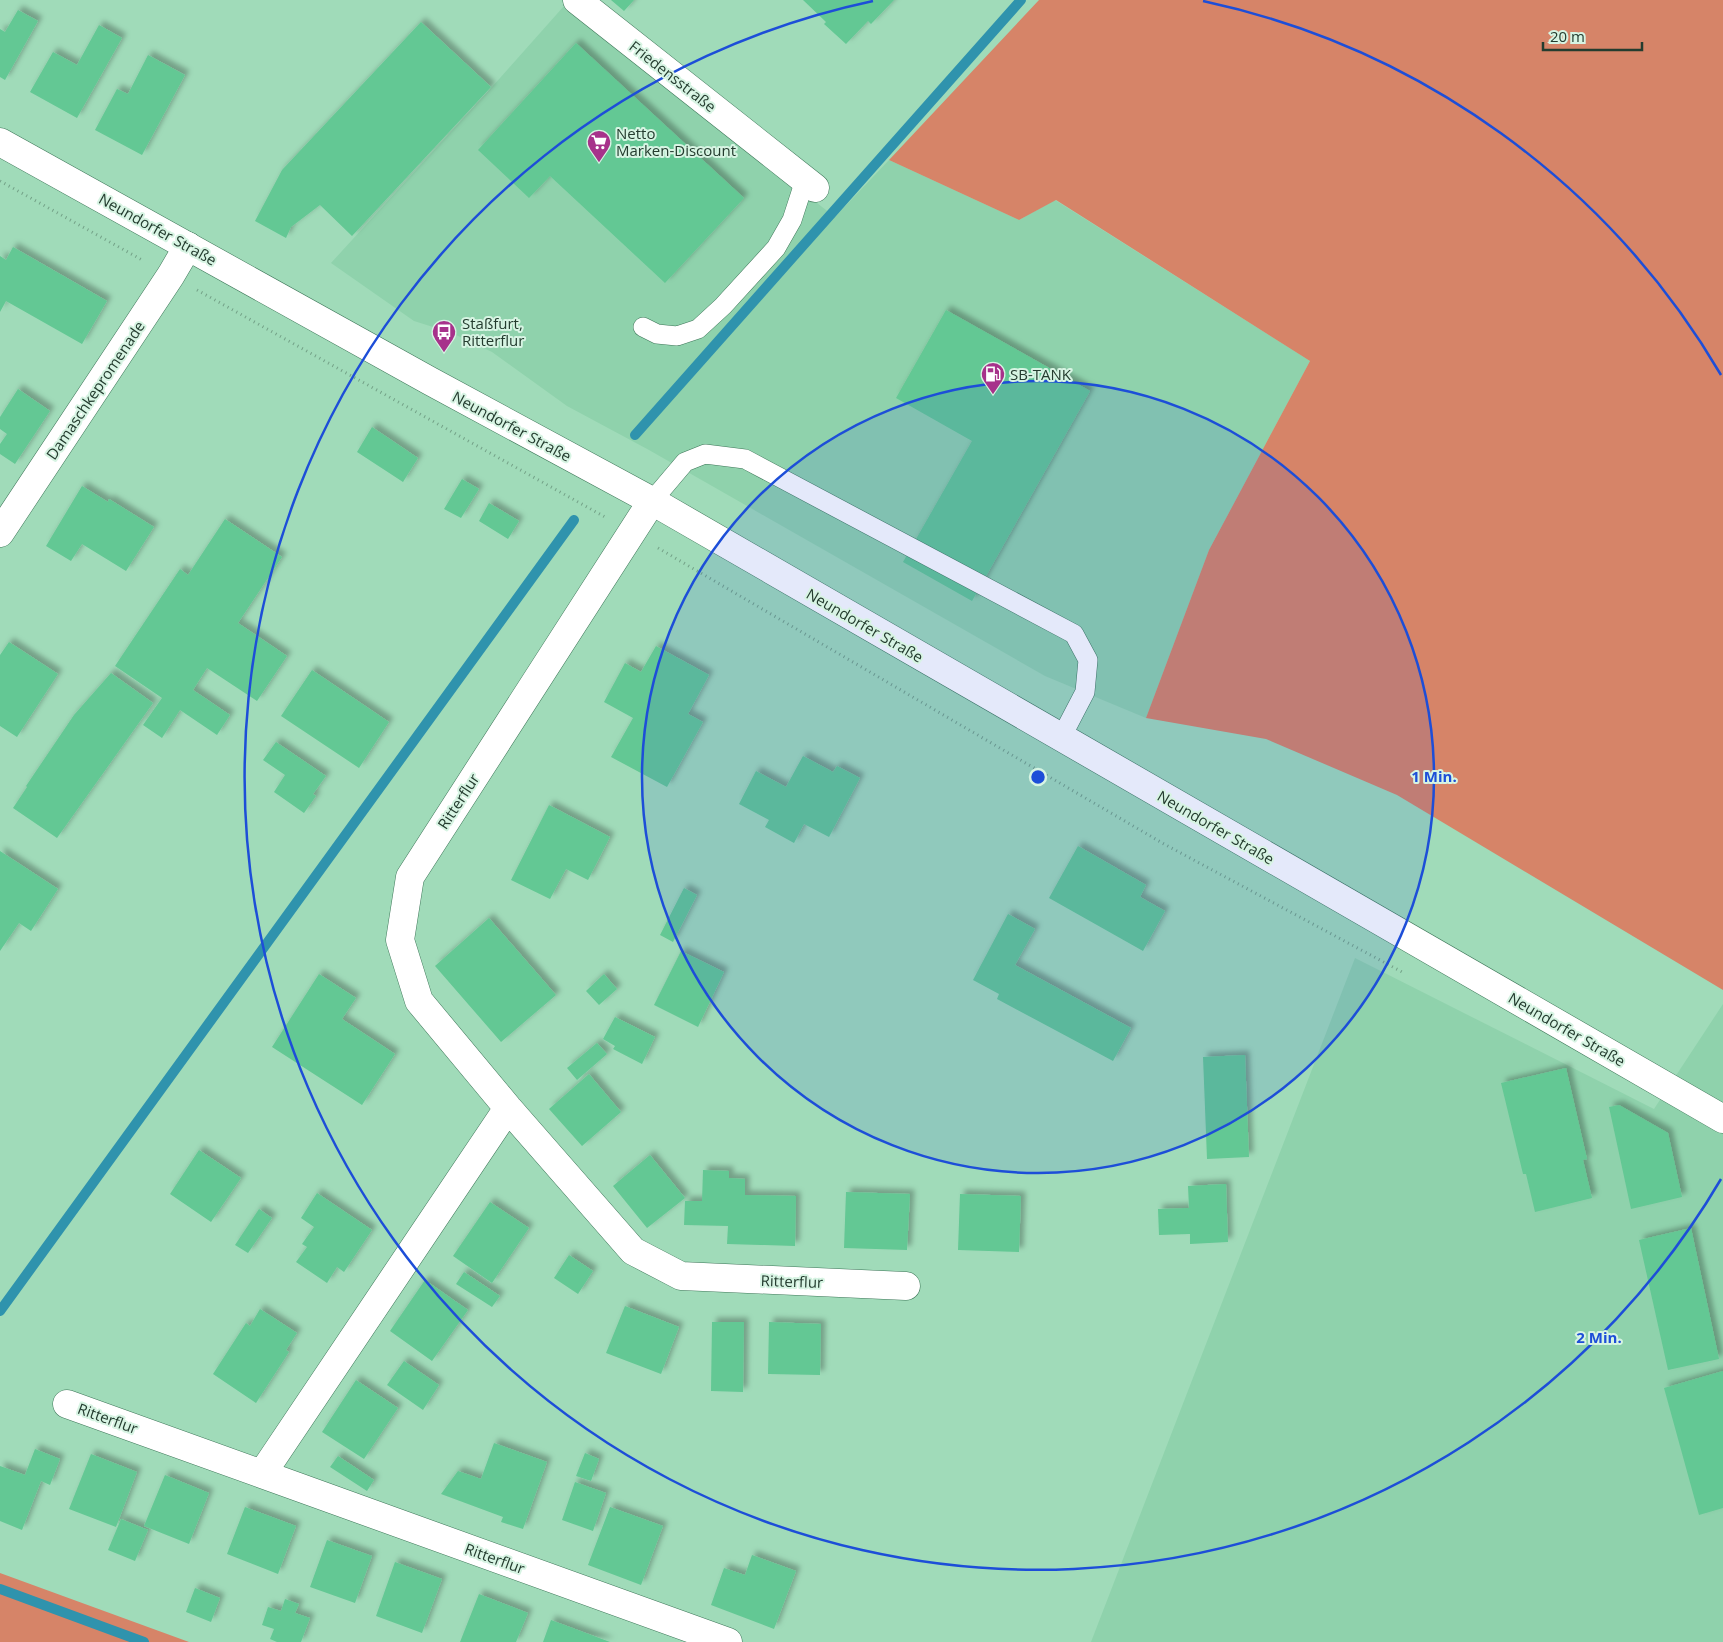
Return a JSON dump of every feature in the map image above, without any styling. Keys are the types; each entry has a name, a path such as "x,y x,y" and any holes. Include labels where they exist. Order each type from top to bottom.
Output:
{"street":[{"name":"Friedensstraße","path":"577,0 810,184"},
{"name":"Neundorfer Straße","path":"0,142 430,381 652,501 1723,1119"},
{"name":"Damaschkepromenade","path":"0,532 171,276 188,246"},
{"name":"Ritterflur","path":"652,501 410,877 400,940 419,1001 508,1108 633,1252 681,1276 906,1286"},
{"path":"262,1474 508,1108"},
{"name":"Ritterflur","path":"67,1404 728,1642"}],"lane":[{"path":"643,327 657,334 677,336 698,329 723,306 776,248 810,184"},
{"path":"652,501 685,462 705,454 745,459 1074,634 1088,660 1085,692 1061,738"}],"path":[{"path":"0,181 633,533 1164,844 1409,976"}],"shaded area":[{"path":"1039,0 1723,0 1723,990 1397,795 1266,739 1146,718 1209,550 1310,361 1056,200 1019,220 889,160"},
{"path":"564,6 835,217 889,160 1019,220 1055,200 1310,361 1209,550 1146,718 1045,676 649,450 567,406 492,352 452,333 414,321 331,263"},
{"path":"1355,958 1654,1109 1723,1004 1723,1642 1091,1642"},
{"path":"0,1573 189,1642 0,1642"}],"building":[{"path":"611,0 634,0 624,11"},
{"path":"803,0 894,0 871,24 868,21 846,44 824,24 826,22"},
{"path":"18,10 38,21 5,80 0,77 0,29 5,32"},
{"path":"421,22 491,87 352,236 320,205 291,227 286,238 255,221 282,170"},
{"path":"99,25 122,38 77,118 30,92 53,52 77,65"},
{"name":"Netto Marken-Discount","path":"576,43 744,198 665,283 550,176 529,198 478,150"},
{"path":"148,55 185,75 142,155 95,130 117,89 128,94"},
{"path":"13,247 107,301 82,344 6,301 0,312 0,256 6,260"},
{"name":"SB-TANK","path":"946,310 1090,391 972,601 903,562 972,441 896,398"},
{"path":"18,389 50,411 15,464 0,454 0,444 7,434 0,429 0,417"},
{"path":"372,427 418,458 403,482 357,452"},
{"path":"462,479 479,489 461,518 444,509"},
{"path":"82,486 108,502 109,499 154,527 126,571 82,544 71,561 46,546"},
{"path":"489,503 519,521 508,539 479,521"},
{"path":"225,519 282,557 238,623 287,656 257,701 207,668 193,690 230,715 217,735 180,710 162,738 143,725 162,698 115,666 180,569 188,575"},
{"path":"9,642 58,674 17,737 0,726 0,655"},
{"path":"656,646 709,675 688,714 703,722 667,787 611,757 633,718 604,702 625,663 641,672"},
{"path":"312,670 389,722 359,768 281,716"},
{"path":"111,673 153,703 57,838 13,808 74,715"},
{"path":"276,742 326,776 313,794 316,796 304,813 274,792 285,775 263,760"},
{"path":"803,756 833,772 837,766 860,778 829,837 804,824 794,843 765,827 769,820 739,804 756,771 786,787"},
{"path":"549,805 610,837 588,880 566,869 550,899 511,880"},
{"path":"1078,846 1146,885 1140,897 1165,911 1143,951 1049,898"},
{"path":"0,851 58,889 31,931 19,923 0,951"},
{"path":"684,888 697,895 673,942 660,935"},
{"path":"1008,914 1035,929 1015,965 1131,1028 1113,1061 997,999 999,994 973,980"},
{"path":"489,918 556,995 501,1042 435,966"},
{"path":"681,951 724,972 698,1027 654,1005"},
{"path":"319,974 356,998 342,1019 395,1054 362,1105 272,1047"},
{"path":"604,974 617,989 599,1005 586,991"},
{"path":"615,1017 655,1037 642,1064 613,1049 615,1046 603,1039"},
{"path":"597,1043 607,1054 577,1080 567,1068"},
{"path":"1245,1055 1249,1157 1207,1159 1203,1057"},
{"path":"1566,1068 1587,1159 1583,1160 1592,1198 1535,1212 1526,1174 1523,1174 1501,1083"},
{"path":"589,1074 621,1112 582,1146 549,1109"},
{"path":"1619,1105 1668,1133 1682,1197 1631,1209 1609,1107"},
{"path":"199,1150 241,1178 211,1222 170,1194"},
{"path":"650,1155 685,1198 647,1228 613,1186"},
{"path":"703,1170 729,1171 729,1178 745,1179 745,1195 796,1196 795,1246 727,1244 728,1226 684,1225 685,1201 702,1201"},
{"path":"1226,1184 1228,1242 1190,1244 1190,1234 1159,1235 1158,1209 1189,1208 1188,1186"},
{"path":"846,1192 910,1194 907,1250 844,1248"},
{"path":"317,1193 372,1230 344,1272 337,1267 327,1283 296,1262 307,1247 302,1244 314,1227 301,1218"},
{"path":"960,1194 1021,1196 1019,1252 958,1250"},
{"path":"490,1202 529,1228 492,1283 453,1256"},
{"path":"259,1209 272,1218 248,1253 235,1245"},
{"path":"1691,1228 1719,1359 1668,1370 1639,1240"},
{"path":"569,1255 593,1271 578,1294 554,1278"},
{"path":"464,1272 500,1296 492,1307 456,1284"},
{"path":"425,1280 468,1310 432,1361 390,1331"},
{"path":"625,1306 679,1327 661,1374 606,1353"},
{"path":"260,1309 297,1333 286,1350 289,1352 256,1403 213,1374 246,1323 250,1326"},
{"path":"712,1322 744,1322 743,1392 711,1391"},
{"path":"769,1322 821,1324 820,1375 768,1374"},
{"path":"404,1361 439,1385 423,1410 387,1385"},
{"path":"1723,1371 1723,1508 1699,1515 1664,1388"},
{"path":"356,1380 398,1408 364,1459 322,1432"},
{"path":"494,1443 547,1462 523,1529 501,1522 503,1517 441,1494 458,1471 481,1479"},
{"path":"35,1449 60,1459 50,1485 41,1481 22,1530 0,1521 0,1466 25,1475"},
{"path":"585,1453 599,1459 591,1481 576,1476"},
{"path":"91,1454 137,1472 116,1527 69,1509"},
{"path":"338,1456 374,1480 367,1491 330,1467"},
{"path":"165,1475 209,1493 189,1544 144,1526"},
{"path":"575,1482 606,1493 593,1531 562,1520"},
{"path":"245,1507 296,1526 278,1574 227,1554"},
{"path":"610,1507 663,1526 641,1585 588,1565"},
{"path":"121,1519 148,1530 135,1561 108,1550"},
{"path":"327,1540 372,1556 355,1603 310,1587"},
{"path":"752,1555 796,1571 774,1629 711,1605 724,1568 745,1575"},
{"path":"395,1562 442,1579 422,1633 376,1616"},
{"path":"195,1588 220,1598 211,1622 186,1612"},
{"path":"479,1594 528,1613 516,1642 460,1642"},
{"path":"285,1599 299,1604 295,1613 310,1618 301,1642 277,1642 270,1639 274,1629 262,1625 268,1607 281,1611"},
{"path":"551,1620 610,1642 543,1642"}],"waterway":[{"path":"635,435 1021,0"},
{"path":"0,1311 574,520"},
{"path":"0,1589 144,1642"}],"place":[{"name":"Netto Marken-Discount","path":"599,163"},
{"name":"Staßfurt, Ritterflur","path":"444,353"},
{"name":"SB-TANK","path":"993,395"}]}
